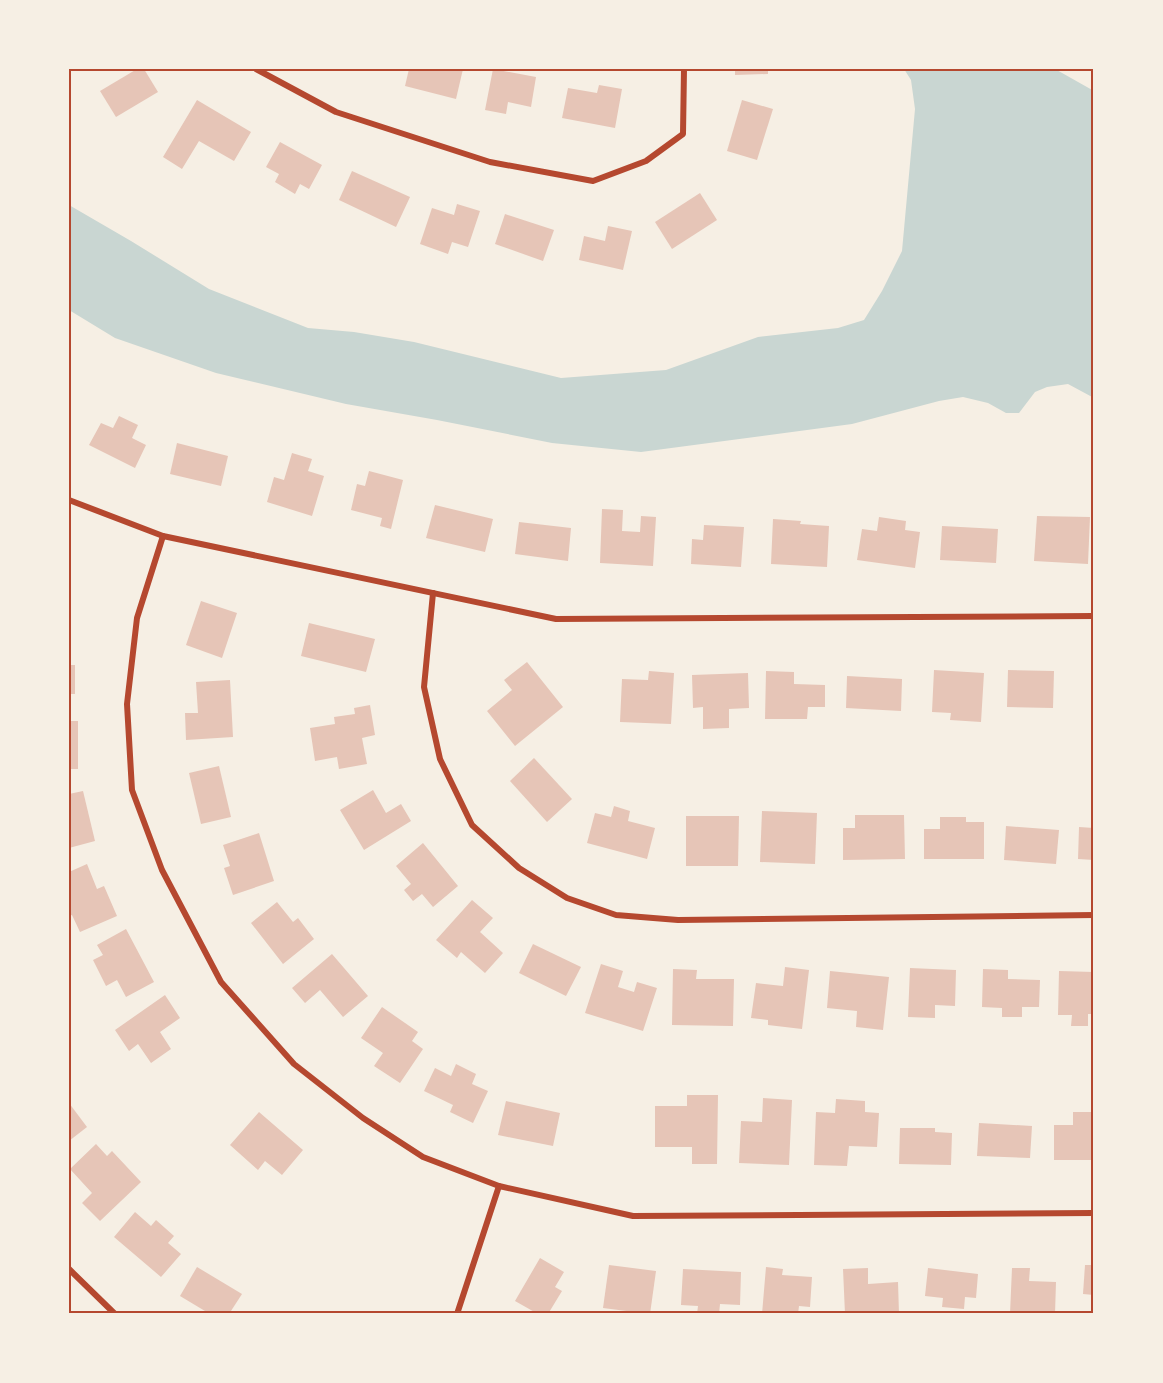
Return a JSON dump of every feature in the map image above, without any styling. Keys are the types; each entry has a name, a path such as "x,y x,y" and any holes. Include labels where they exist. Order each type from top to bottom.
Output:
{"street":[{"path":"256,69 336,112 490,162 594,181 646,161 683,134 684,69"},
{"path":"69,500 163,536 556,619 1094,615"},
{"path":"163,536 137,618 126,704 132,790 162,870 221,982 294,1064 363,1118 423,1157 499,1186 633,1216 1094,1213"},
{"path":"433,593 424,687 440,759 472,825 519,867 567,898 616,915 678,920 1094,915"},
{"path":"457,1314 499,1186"},
{"path":"69,1269 115,1314"}],"shaded area":[{"path":"904,69 1055,69 1094,91 1094,398 1068,384 1047,387 1035,392 1019,413 1006,413 988,403 963,397 852,424 641,452 552,443 346,404 216,373 115,338 69,310 69,205 209,289 308,328 354,332 414,342 561,378 666,370 758,337 838,328 864,320 902,251 915,109 911,80"}],"building":[{"path":"137,69 144,69 158,92 116,117 100,91"},
{"path":"409,69 463,69 456,99 405,86"},
{"path":"493,69 536,77 531,107 508,102 506,114 485,110"},
{"path":"735,69 768,69 768,74 735,75"},
{"path":"599,85 622,89 615,128 562,118 568,88 597,93"},
{"path":"197,100 251,132 234,161 199,141 182,169 163,157"},
{"path":"742,100 773,109 757,160 727,151"},
{"path":"280,142 322,165 309,189 300,184 295,194 275,182 279,174 266,167"},
{"path":"352,171 410,197 396,227 339,200"},
{"path":"700,193 717,220 672,249 655,222"},
{"path":"457,204 480,211 468,247 452,242 448,254 420,244 432,208 454,215"},
{"path":"505,214 554,230 543,261 495,244"},
{"path":"608,226 632,231 623,270 579,260 584,236 605,241"},
{"path":"119,416 138,425 132,438 146,445 135,468 89,445 101,423 113,428"},
{"path":"177,443 228,456 221,486 170,474"},
{"path":"292,453 312,459 308,471 324,476 312,516 267,502 274,477 284,480"},
{"path":"369,471 403,480 391,529 380,526 382,518 351,510 357,484 365,486"},
{"path":"435,505 493,519 485,552 426,538"},
{"path":"602,509 623,510 622,531 640,532 641,516 656,517 653,566 600,563"},
{"path":"1037,516 1090,517 1088,564 1034,561"},
{"path":"879,517 906,521 905,530 920,532 915,568 857,560 862,529 877,531"},
{"path":"773,519 829,526 827,567 771,564"},
{"path":"519,522 571,528 568,561 515,554"},
{"path":"704,525 744,527 741,567 691,564 692,539 703,540"},
{"path":"942,526 998,529 996,563 940,560"},
{"path":"201,601 237,613 222,658 186,645"},
{"path":"309,623 375,639 366,672 301,656"},
{"path":"527,662 563,707 515,746 487,711 512,690 504,680"},
{"path":"69,665 75,665 75,694 69,694"},
{"path":"934,670 984,673 981,722 950,720 951,713 932,712"},
{"path":"1008,670 1054,671 1053,708 1007,707"},
{"path":"649,671 674,673 671,724 620,722 622,679 648,680"},
{"path":"766,671 794,672 794,684 825,685 825,707 808,707 807,719 765,719"},
{"path":"748,673 749,708 729,709 729,728 703,729 703,707 693,708 692,675"},
{"path":"847,676 902,679 901,711 846,708"},
{"path":"230,680 233,737 186,740 185,713 198,713 196,682"},
{"path":"370,705 375,735 362,738 367,764 339,769 337,757 315,761 310,728 335,724 334,717 355,714 354,708"},
{"path":"69,721 78,721 78,769 69,769"},
{"path":"534,758 572,799 547,822 510,781"},
{"path":"219,766 231,817 201,824 189,773"},
{"path":"373,790 386,813 401,804 411,821 364,850 340,810"},
{"path":"83,791 95,841 69,848 69,794"},
{"path":"614,806 630,811 628,821 655,828 647,859 587,843 595,813 611,817"},
{"path":"762,811 817,813 815,864 760,862"},
{"path":"855,815 904,815 905,859 843,860 843,828 855,828"},
{"path":"686,816 739,816 738,866 686,866"},
{"path":"940,817 966,817 966,822 984,822 984,859 924,859 924,829 940,829"},
{"path":"1006,826 1059,830 1056,864 1004,860"},
{"path":"1079,827 1094,828 1094,860 1078,859"},
{"path":"259,833 274,881 233,895 224,868 230,866 223,845"},
{"path":"423,843 458,886 433,907 422,894 413,901 404,890 411,884 396,866"},
{"path":"87,864 97,889 104,886 117,916 80,932 72,915 69,916 69,872"},
{"path":"472,900 493,918 480,932 503,953 485,973 461,952 457,958 436,940"},
{"path":"277,902 293,922 298,918 314,939 283,964 251,923"},
{"path":"126,929 154,982 126,997 117,980 106,986 93,960 103,955 97,945"},
{"path":"533,944 581,967 566,996 519,973"},
{"path":"332,954 368,996 343,1017 320,990 305,1003 292,988"},
{"path":"601,964 623,971 618,987 634,992 637,982 657,988 643,1031 585,1013"},
{"path":"785,967 809,970 802,1029 768,1025 768,1020 751,1018 756,983 783,986"},
{"path":"910,968 956,970 955,1006 935,1005 935,1018 908,1017"},
{"path":"673,969 697,970 696,979 734,979 733,1026 672,1025"},
{"path":"983,969 1008,970 1008,979 1040,980 1039,1007 1022,1007 1022,1017 1002,1017 1002,1008 982,1007"},
{"path":"830,971 889,977 883,1030 856,1027 857,1011 827,1008"},
{"path":"1059,971 1094,972 1094,1014 1088,1014 1088,1026 1071,1026 1072,1015 1058,1015"},
{"path":"165,995 180,1018 160,1032 171,1049 151,1063 138,1044 129,1051 115,1030"},
{"path":"382,1007 418,1032 412,1041 423,1049 400,1083 374,1066 383,1053 361,1038"},
{"path":"456,1064 476,1074 472,1084 488,1091 473,1123 450,1112 453,1105 424,1091 435,1068 451,1076"},
{"path":"687,1095 718,1095 717,1164 692,1164 692,1147 655,1147 655,1106 687,1106"},
{"path":"763,1098 792,1100 789,1165 739,1163 741,1121 762,1122"},
{"path":"836,1099 865,1101 865,1112 879,1113 877,1147 849,1146 847,1166 814,1165 816,1112 835,1113"},
{"path":"506,1101 560,1113 553,1146 498,1135"},
{"path":"69,1103 87,1127 69,1141"},
{"path":"259,1112 303,1150 282,1175 265,1161 258,1170 230,1145"},
{"path":"1073,1112 1094,1112 1094,1160 1054,1160 1054,1125 1073,1125"},
{"path":"979,1123 1032,1126 1030,1158 977,1156"},
{"path":"900,1128 935,1128 935,1132 952,1133 951,1165 899,1164"},
{"path":"96,1144 107,1156 112,1151 141,1182 100,1221 82,1203 92,1193 70,1169"},
{"path":"135,1212 151,1226 156,1220 174,1236 168,1243 181,1254 161,1277 114,1237"},
{"path":"540,1258 564,1272 555,1287 562,1291 548,1314 538,1314 515,1301"},
{"path":"609,1265 656,1271 650,1314 603,1308"},
{"path":"1085,1265 1094,1265 1094,1295 1083,1294"},
{"path":"197,1267 242,1294 229,1314 210,1314 180,1296"},
{"path":"766,1267 783,1269 782,1275 812,1277 810,1307 799,1306 798,1314 762,1314"},
{"path":"868,1268 868,1284 898,1282 899,1314 845,1314 843,1269"},
{"path":"928,1268 978,1274 976,1298 965,1297 964,1309 942,1307 943,1298 925,1296"},
{"path":"1012,1268 1030,1268 1029,1281 1056,1282 1055,1314 1010,1314"},
{"path":"683,1269 741,1272 740,1305 720,1304 719,1314 697,1314 698,1306 681,1305"}]}
